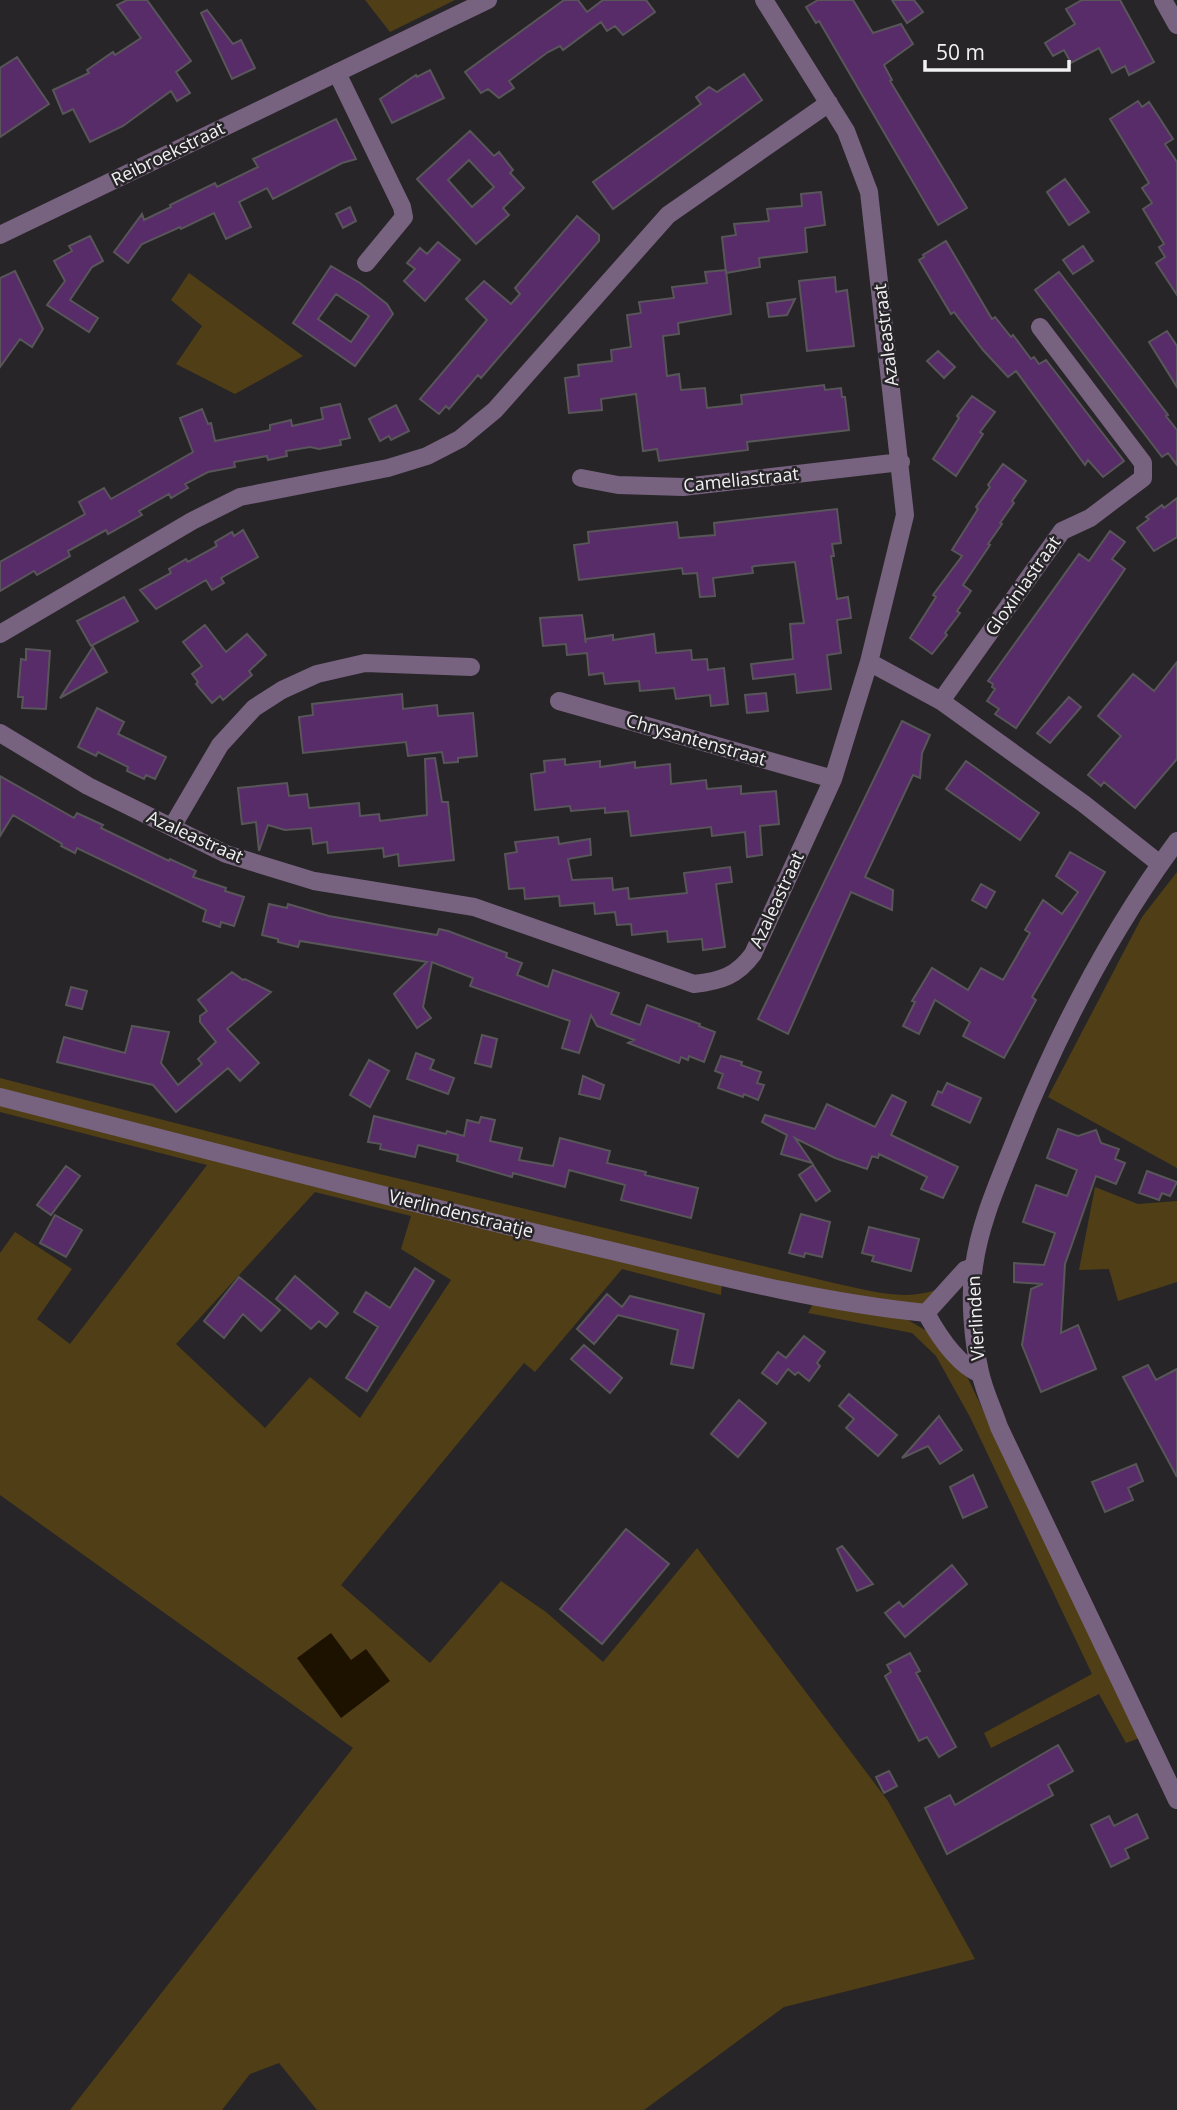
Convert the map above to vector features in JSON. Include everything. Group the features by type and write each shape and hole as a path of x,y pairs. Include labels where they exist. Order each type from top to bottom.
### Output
{"street":[{"name":"Reibroekstraat","path":"0,235 488,0"},
{"name":"Azaleastraat","path":"0,733 88,786 226,854 314,881 474,907 694,984 713,982 730,976 743,967 753,954 833,779 869,662 905,515 869,192 846,131 764,0"},
{"path":"1163,0 1177,25"},
{"path":"337,73 402,207 404,217 366,263"},
{"path":"0,634 192,521 240,497 388,468 427,456 460,439 495,410 668,215 829,103"},
{"name":"Gloxiniastraat","path":"941,701 1062,531 1090,518 1143,478 1143,463 1040,327"},
{"name":"Cameliastraat","path":"581,478 618,485 683,487 901,462"},
{"path":"869,662 941,701 1084,804 1160,864"},
{"path":"172,827 220,745 254,708 282,690 317,674 365,663 471,667"},
{"name":"Chrysantenstraat","path":"559,701 833,779"},
{"name":"Vierlinden","path":"1177,841 1084,985 1051,1053 987,1209 973,1267 973,1321 980,1374 999,1427 1177,1800"},
{"name":"Vierlindenstraatje","path":"0,1097 468,1216 720,1276 868,1307 926,1313"},
{"path":"973,1267 965,1270 926,1313 936,1332 971,1370 980,1374"}],"shaded area":[{"path":"365,0 455,0 390,32"},
{"path":"189,273 303,356 235,394 176,364 202,326 171,300"},
{"path":"1177,872 1177,1168 1048,1097 1142,917"},
{"path":"0,1078 292,1153 838,1284 899,1295 936,1290 931,1299 922,1305 887,1304 723,1271 721,1295 622,1269 535,1372 524,1363 341,1585 430,1663 501,1581 546,1612 603,1662 697,1548 888,1801 975,1959 784,2007 644,2110 317,2110 279,2063 250,2074 222,2110 70,2110 353,1748 0,1495 0,1253 15,1232 72,1269 37,1319 70,1344 207,1165 0,1112","holes":["315,1192 411,1216 401,1249 451,1280 360,1418 310,1377 265,1428 176,1344"]},
{"path":"1095,1187 1138,1204 1177,1201 1177,1282 1118,1301 1109,1269 1079,1270"},
{"path":"814,1302 903,1317 935,1336 962,1366 1140,1738 1126,1743 1099,1694 991,1748 984,1733 1092,1674 970,1417 936,1356 912,1333 808,1313"},
{"path":"331,1633 351,1660 366,1649 390,1681 341,1718 297,1658"}],"building":[{"path":"127,0 147,0 191,61 176,72 190,93 177,101 171,91 123,126 90,142 73,109 63,114 53,90 89,73 87,70 113,52 115,55 141,38 117,5"},
{"path":"564,0 578,0 587,12 603,0 646,0 655,12 623,35 615,26 607,31 601,22 563,50 560,46 548,52 509,81 514,88 499,98 488,89 481,93 465,72"},
{"path":"818,0 853,0 873,33 901,24 913,44 884,65 892,80 890,81 967,208 938,225 819,21 816,23 806,7"},
{"path":"892,0 914,0 923,12 907,23"},
{"path":"1082,0 1120,0 1154,62 1129,75 1125,66 1112,73 1099,48 1071,63 1064,50 1053,56 1045,43 1075,24 1066,9"},
{"path":"207,10 233,44 241,40 255,68 232,79 201,13"},
{"path":"17,57 49,104 0,137 0,68"},
{"path":"430,70 444,98 392,123 380,99 416,75 417,77"},
{"path":"744,74 762,100 613,209 593,182 701,104 696,97 709,87 717,92"},
{"path":"1138,101 1142,107 1149,102 1173,139 1165,144 1177,162 1177,295 1156,263 1165,257 1159,247 1164,244 1143,209 1152,203 1142,188 1149,183 1110,119"},
{"path":"336,119 356,159 342,163 273,199 267,188 239,202 251,227 226,239 214,213 142,244 128,263 114,252 142,214 144,220 215,183 217,187 258,167 253,159"},
{"path":"470,131 494,156 499,152 513,170 510,173 524,188 503,208 509,215 476,244 417,179","holes":["469,160 494,187 472,207 448,180"]},
{"path":"1065,179 1089,212 1069,225 1047,192"},
{"path":"821,192 825,225 805,228 807,252 759,258 760,267 726,273 722,237 736,235 734,224 769,221 767,209 802,206 801,194"},
{"path":"350,207 356,221 343,228 336,214"},
{"path":"577,216 599,235 599,241 481,378 478,375 449,409 446,406 439,414 420,399 487,320 466,299 484,281 511,304 520,294 515,288"},
{"path":"90,236 103,261 92,267 70,300 98,318 89,332 47,305 65,281 54,261 72,251 69,246"},
{"path":"946,241 992,319 995,317 1011,337 1013,335 1031,359 1034,357 1039,364 1046,360 1124,461 1103,477 1088,460 1085,465 1016,371 1008,377 954,312 951,314 919,260"},
{"path":"438,242 460,260 425,301 404,281 415,269 407,263 420,248 427,254"},
{"path":"1083,246 1093,261 1073,274 1063,260"},
{"path":"331,266 360,283 387,304 393,314 355,366 293,323","holes":["336,294 369,316 351,342 318,319"]},
{"path":"726,270 731,314 678,323 679,334 663,336 667,376 679,374 681,390 705,388 707,408 742,404 741,395 824,385 825,390 841,388 842,397 845,397 849,430 747,442 748,450 659,461 657,449 643,451 636,394 601,399 602,410 569,413 565,378 579,376 578,365 612,361 611,350 631,347 627,315 641,313 639,302 674,298 672,287 707,283 705,272"},
{"path":"15,271 43,329 32,347 20,339 0,367 0,278"},
{"path":"1059,272 1168,415 1166,416 1177,430 1177,465 1168,453 1162,457 1035,290"},
{"path":"835,277 836,292 847,290 854,346 807,351 799,281"},
{"path":"795,299 787,315 769,317 767,303"},
{"path":"1167,331 1177,346 1177,387 1149,342"},
{"path":"938,351 955,367 944,378 927,361"},
{"path":"972,396 995,412 980,432 983,434 956,476 933,459 959,418 957,416"},
{"path":"340,404 350,438 340,440 341,445 286,451 287,456 268,460 267,456 234,462 235,467 208,472 185,484 188,488 171,498 169,494 139,511 142,515 108,534 106,530 68,551 70,556 37,575 34,571 0,591 0,562 85,514 79,502 104,488 111,499 193,452 180,418 202,409 208,424 211,423 215,441 270,430 270,425 291,420 292,426 323,419 321,408"},
{"path":"396,405 409,431 391,440 389,436 380,441 369,419"},
{"path":"1003,464 1026,481 1012,501 1014,503 988,544 990,545 963,585 971,591 957,611 960,613 945,633 947,635 932,654 910,638 936,597 933,595 962,556 952,550 978,509 976,507 990,487 988,485"},
{"path":"1177,498 1177,537 1154,551 1137,528 1162,505 1164,508"},
{"path":"837,509 841,543 832,544 834,556 831,556 837,599 848,597 851,618 837,620 841,653 827,655 831,689 797,693 795,674 753,679 751,664 793,659 790,624 804,623 795,562 755,566 752,567 753,573 713,578 715,596 700,597 697,573 683,574 682,568 579,580 574,545 589,543 588,532 677,522 679,538 715,535 714,523"},
{"path":"243,530 258,557 221,578 224,583 212,590 206,580 156,609 140,590 171,573 169,569 186,559 188,562 217,546 215,542 232,532 234,536"},
{"path":"1110,531 1125,542 1112,559 1125,569 1016,728 995,714 999,709 987,701 995,689 988,681 1079,554 1089,561"},
{"path":"124,597 138,621 91,646 77,621"},
{"path":"582,615 585,639 613,635 613,640 654,634 656,653 691,650 692,660 707,659 708,670 724,668 728,704 711,706 710,695 676,699 674,688 640,691 639,681 605,684 603,673 589,675 587,653 567,655 566,644 543,646 540,618"},
{"path":"205,625 226,652 247,634 266,655 249,671 252,675 223,700 220,696 212,703 196,684 198,682 192,674 202,666 183,642"},
{"path":"93,647 107,672 60,698"},
{"path":"26,649 50,651 46,709 22,708 23,697 18,697 21,659 26,660"},
{"path":"1177,662 1177,759 1135,808 1104,782 1101,786 1088,775 1121,736 1098,716 1133,674 1154,691"},
{"path":"766,693 768,711 747,713 745,695"},
{"path":"402,694 403,709 437,705 438,716 473,713 477,756 444,763 442,752 408,756 406,742 303,753 299,717 313,715 312,704"},
{"path":"1069,697 1081,707 1050,743 1037,733"},
{"path":"97,708 124,722 118,734 166,757 155,779 146,775 144,779 127,771 128,767 98,752 96,756 78,747"},
{"path":"902,721 930,735 922,753 920,778 913,775 865,877 893,890 892,910 851,892 788,1034 758,1019"},
{"path":"435,758 442,802 448,802 454,860 399,866 398,854 384,857 383,848 328,853 327,842 313,844 311,828 285,830 268,825 259,851 256,822 242,824 238,788 287,783 289,796 307,794 309,808 359,803 360,816 379,814 380,821 427,815 425,759"},
{"path":"565,759 565,765 600,761 600,767 635,762 635,768 670,764 671,784 706,780 707,789 741,786 741,794 776,791 779,824 760,826 762,855 747,857 745,832 712,836 711,827 631,836 628,811 605,813 605,808 571,811 570,806 535,810 531,774 545,772 544,761"},
{"path":"966,761 1039,813 1020,840 946,789"},
{"path":"0,776 74,818 77,813 103,825 101,828 196,871 193,877 244,897 234,926 221,922 220,927 203,921 206,910 77,848 75,853 13,815 0,836"},
{"path":"558,837 559,844 590,839 591,855 568,859 572,880 612,878 613,890 628,888 629,899 687,893 684,873 730,867 732,882 716,884 725,947 703,950 702,939 668,942 667,931 632,935 631,924 617,925 615,912 595,914 594,903 560,906 559,896 525,899 524,888 509,889 505,854 517,852 515,842"},
{"path":"1070,852 1105,872 1032,997 1036,1000 1004,1058 963,1036 970,1022 935,1000 919,1034 903,1026 915,1002 912,1001 932,968 968,990 981,968 1003,980 1030,933 1025,930 1043,900 1062,914 1078,892 1056,876"},
{"path":"981,884 995,892 986,908 972,900"},
{"path":"269,904 287,908 288,904 329,916 437,935 439,929 448,931 507,953 506,957 522,963 517,975 548,987 553,970 619,993 611,1014 640,1025 647,1005 715,1032 704,1062 689,1056 688,1060 681,1057 679,1063 628,1043 634,1040 597,1026 591,1015 579,1053 562,1048 570,1021 470,986 473,978 432,962 423,1007 431,1018 417,1028 394,994 427,962 300,941 298,947 278,942 278,939 262,935"},
{"path":"232,972 271,992 227,1029 259,1063 240,1081 228,1068 176,1112 153,1085 57,1062 64,1037 125,1053 132,1026 169,1032 161,1063 178,1085 202,1064 198,1059 216,1042 200,1022 200,1016 207,1011 198,1000"},
{"path":"71,987 87,991 82,1009 66,1005"},
{"path":"482,1035 497,1039 491,1067 475,1063"},
{"path":"416,1053 434,1060 430,1069 454,1078 448,1094 407,1079"},
{"path":"721,1056 742,1062 741,1065 761,1072 757,1083 764,1085 758,1100 718,1088 723,1074 715,1071"},
{"path":"369,1060 389,1071 370,1107 350,1095"},
{"path":"583,1076 604,1085 600,1099 579,1094"},
{"path":"947,1083 981,1098 970,1123 932,1105 938,1091 942,1093"},
{"path":"892,1095 906,1102 891,1135 958,1167 943,1198 921,1189 927,1177 879,1154 878,1158 872,1156 867,1169 835,1158 795,1138 812,1163 781,1154 787,1135 762,1122 765,1115 815,1129 827,1104 875,1127"},
{"path":"374,1116 464,1136 467,1120 479,1123 481,1117 495,1120 490,1141 522,1148 519,1160 553,1166 560,1138 610,1151 607,1163 698,1188 691,1218 621,1200 625,1185 569,1170 565,1187 513,1173 512,1177 457,1161 458,1155 418,1145 415,1157 380,1149 381,1144 368,1142"},
{"path":"1058,1129 1078,1136 1096,1130 1101,1143 1119,1149 1115,1159 1125,1163 1116,1184 1096,1176 1065,1264 1061,1333 1078,1325 1096,1369 1041,1392 1022,1345 1031,1289 1043,1284 1014,1282 1014,1263 1044,1265 1055,1233 1023,1222 1036,1185 1067,1196 1077,1170 1047,1158"},
{"path":"813,1165 830,1191 816,1201 799,1175"},
{"path":"66,1166 80,1176 51,1215 37,1205"},
{"path":"1147,1171 1177,1182 1170,1196 1162,1193 1159,1200 1139,1193"},
{"path":"801,1214 830,1222 822,1257 805,1253 804,1257 789,1253"},
{"path":"55,1215 82,1230 66,1257 40,1243"},
{"path":"869,1227 919,1239 911,1271 872,1261 874,1256 862,1253"},
{"path":"415,1268 434,1281 367,1391 346,1378 378,1327 354,1312 366,1292 390,1308"},
{"path":"295,1276 338,1313 326,1327 319,1321 311,1329 276,1299"},
{"path":"239,1277 280,1310 261,1331 243,1314 224,1338 204,1321"},
{"path":"607,1294 622,1307 630,1296 704,1314 693,1368 671,1364 678,1330 618,1315 594,1344 577,1329"},
{"path":"804,1336 825,1352 817,1363 820,1366 809,1381 798,1372 795,1375 788,1369 777,1384 762,1373 778,1352 786,1358"},
{"path":"584,1345 622,1378 610,1393 571,1359"},
{"path":"1148,1365 1156,1380 1177,1369 1177,1477 1123,1377"},
{"path":"849,1394 897,1435 878,1456 846,1428 854,1419 839,1406"},
{"path":"739,1400 766,1423 738,1457 711,1434"},
{"path":"939,1416 962,1450 940,1464 928,1446 902,1458"},
{"path":"1136,1464 1143,1481 1128,1488 1133,1500 1105,1512 1092,1482"},
{"path":"973,1475 987,1507 963,1518 950,1487"},
{"path":"626,1529 669,1564 602,1644 560,1609"},
{"path":"842,1546 873,1584 857,1591 837,1549"},
{"path":"952,1565 967,1584 905,1637 885,1613 899,1602 903,1607"},
{"path":"910,1653 920,1671 916,1673 956,1747 939,1757 927,1737 919,1741 885,1676 891,1672 887,1665"},
{"path":"1058,1745 1073,1771 1048,1785 1053,1795 947,1854 925,1808 950,1795 955,1805"},
{"path":"889,1771 897,1786 884,1793 876,1777"},
{"path":"1137,1814 1148,1838 1125,1849 1129,1858 1111,1867 1091,1825 1109,1816 1114,1826"}]}
